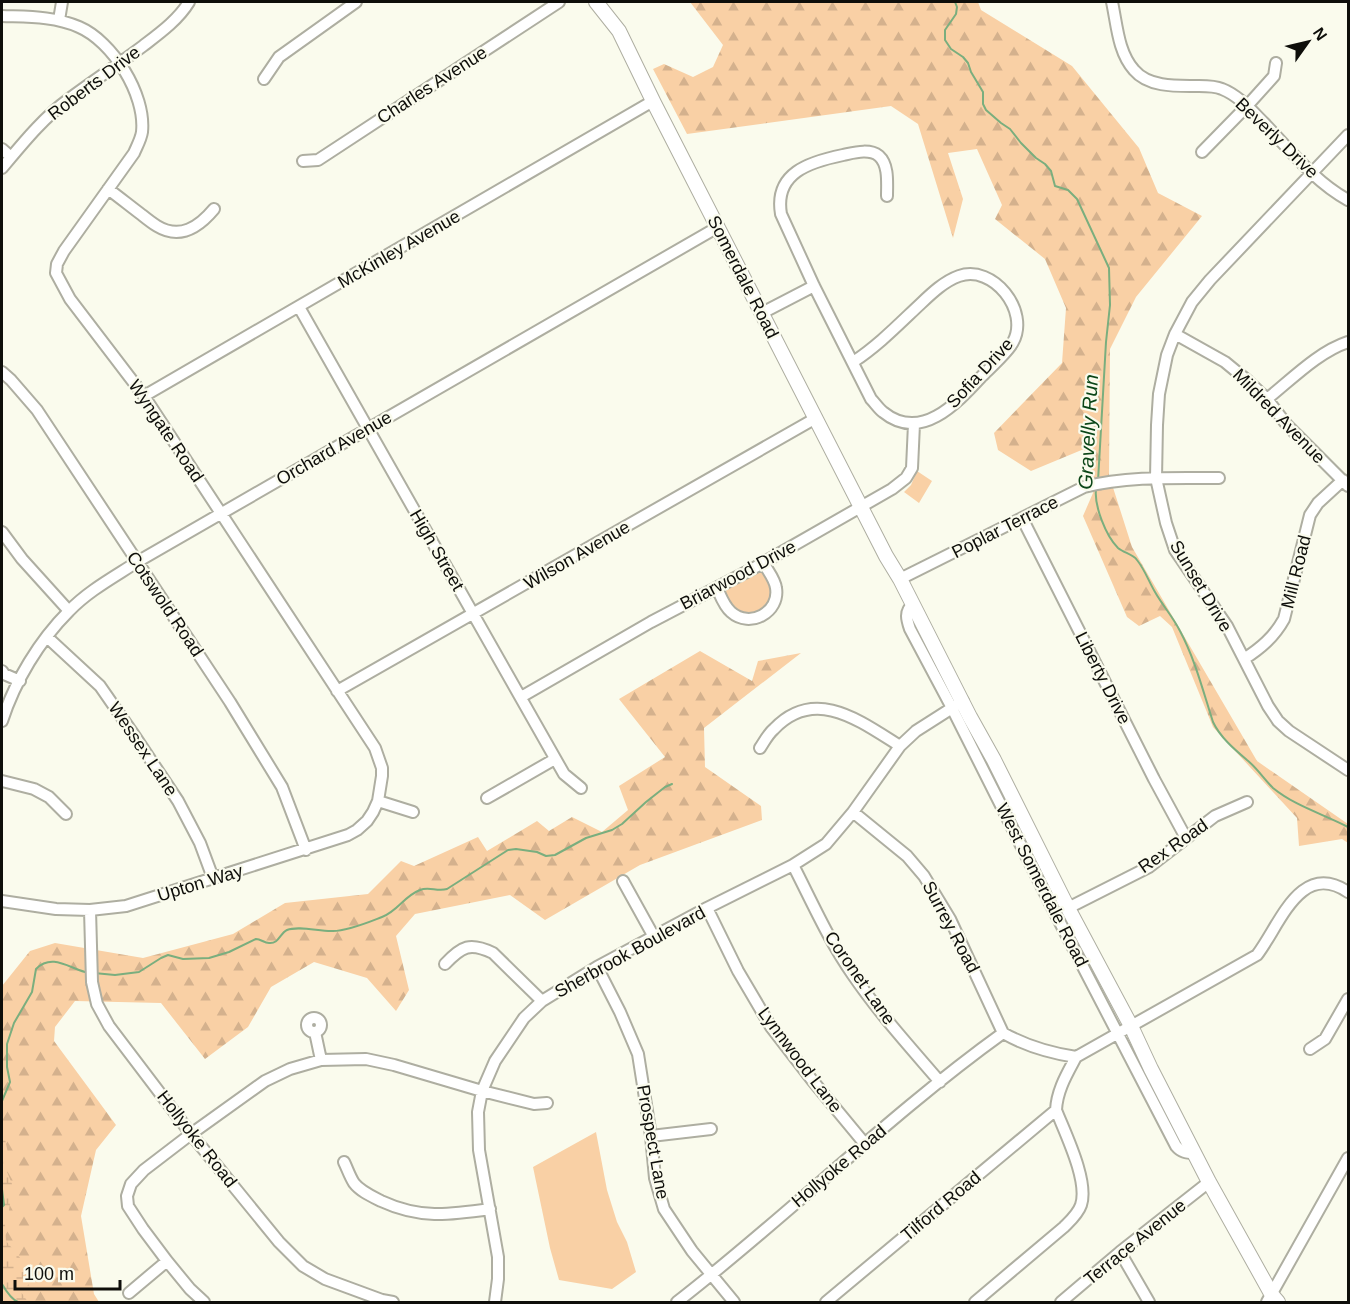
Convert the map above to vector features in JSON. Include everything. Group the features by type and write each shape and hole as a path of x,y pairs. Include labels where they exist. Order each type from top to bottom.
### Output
{"main road":[{"name":"Somerdale Road","path":"596,2 619,31 885,556"},
{"name":"West Somerdale Road","path":"885,556 913,605 957,705 1012,794 1068,908 1272,1300"}],"street":[{"path":"59,20 62,2"},
{"name":"Roberts Drive","path":"2,168 43,121 160,33 175,20 189,2"},
{"path":"264,79 279,57 356,2"},
{"name":"Charles Avenue","path":"303,161 318,160 559,2"},
{"name":"Beverly Drive","path":"1113,2 1124,54 1134,70 1142,77 1156,83 1214,87 1236,97 1312,173 1348,200"},
{"name":"Wyngate Road","path":"2,16 59,20 92,33 120,63 131,83 141,109 140,139 134,153 64,251 57,264 56,273 70,299 144,396 375,748 380,758 382,776 378,801"},
{"path":"1202,152 1274,76 1276,63"},
{"name":"McKinley Avenue","path":"144,396 653,101"},
{"name":"Sunset Drive","path":"1348,135 1210,280 1192,302 1167,355 1159,394 1156,478 1166,523 1175,550 1227,626 1268,706 1278,721 1289,731 1348,770"},
{"path":"2,149 11,157"},
{"path":"887,196 887,175 879,156 871,152 858,152 812,162 799,170 789,178 779,202 781,214 814,286 871,399 893,419 914,424"},
{"path":"108,189 157,226 169,231 180,233 190,230 207,218 214,209"},
{"name":"Orchard Avenue","path":"2,721 28,664 47,637 69,611 103,584 221,513 718,227"},
{"name":"Sofia Drive","path":"853,362 889,334 934,291 951,280 961,275 972,274 988,278 1000,287 1015,310 1017,327 1013,343 964,396 943,413 928,421 914,424"},
{"path":"762,313 814,286"},
{"name":"High Street","path":"299,307 555,759 564,774 581,788"},
{"name":"Mildred Avenue","path":"1175,334 1225,362 1268,399 1287,425 1346,483"},
{"path":"1268,399 1329,350 1348,342"},
{"name":"Cotswold Road","path":"2,372 36,410 230,702 282,787 306,849"},
{"name":"Wilson Avenue","path":"338,691 816,418"},
{"name":"Briarwood Drive","path":"521,698 651,622 717,588 892,489 906,478 912,468 914,424"},
{"name":"Poplar Terrace","path":"900,579 1084,487 1102,482 1156,478 1220,478"},
{"name":"Mill Road","path":"1244,659 1264,645 1278,631 1284,619 1310,515 1318,503 1346,483"},
{"name":"Liberty Drive","path":"1022,518 1186,838"},
{"path":"2,532 69,611"},
{"path":"717,588 732,613 748,620 762,616 769,612 776,599 776,587 763,562"},
{"name":"Wessex Lane","path":"47,637 100,686 134,735 178,801 200,843 213,878"},
{"path":"2,671 20,681"},
{"name":"Sherbrook Boulevard","path":"495,1302 498,1257 479,1150 478,1112 482,1091 495,1061 524,1018 542,1001 597,968 707,908 793,865 826,844 853,812 900,746 916,731 957,705"},
{"name":"West Somerdale Road","path":"957,705 1052,907 1176,1146 1185,1153 1194,1153"},
{"path":"760,748 774,729 790,716 807,708 824,708 840,713 870,727 900,746"},
{"path":"487,798 555,759"},
{"path":"2,780 34,789 49,797 66,814"},
{"path":"378,801 413,812"},
{"name":"Upton Way","path":"2,901 56,909 90,910 126,906 348,835 367,821 378,801"},
{"name":"Rex Road","path":"1068,908 1149,867 1215,816 1248,802"},
{"name":"Surrey Road","path":"853,812 907,856 924,876 950,919 1003,1033"},
{"name":"Coronet Lane","path":"793,865 822,923 852,974 886,1020 940,1082"},
{"path":"623,881 654,937"},
{"path":"975,1302 1064,1227 1076,1215 1081,1204 1083,1191 1081,1175 1056,1110 1056,1099 1076,1057 1257,955 1288,905 1310,886 1338,885 1348,892"},
{"name":"Lynnwood Lane","path":"707,908 738,970 771,1027 865,1144"},
{"name":"Hollyoke Road","path":"90,910 92,982 97,1004 109,1026 191,1134 279,1242 303,1266 326,1279 393,1302"},
{"path":"445,964 454,954 471,946 484,948 493,952 542,1001"},
{"name":"Prospect Lane","path":"597,968 620,1012 638,1054 655,1178 664,1209 692,1251 734,1302"},
{"path":"1310,1049 1325,1039 1348,999"},
{"path":"315,1032 321,1060"},
{"path":"1003,1033 1018,1041 1055,1054 1076,1057"},
{"name":"Hollyoke Road","path":"677,1302 711,1276 971,1056 1003,1033"},
{"path":"204,1302 167,1261 128,1206 127,1196 131,1184 144,1170 265,1082 290,1069 321,1060 366,1059 534,1104 547,1103"},
{"name":"Tilford Road","path":"826,1302 1056,1110"},
{"path":"651,1136 711,1129"},
{"path":"1272,1300 1348,1158"},
{"path":"344,1162 354,1183 368,1195 394,1207 418,1214 446,1215 490,1209"},
{"name":"Terrace Avenue","path":"1061,1302 1209,1182"},
{"path":"1120,1252 1149,1302"},
{"path":"129,1293 167,1261"}],"green space":[{"path":"690,2 978,2 981,10 1072,66 1139,148 1158,193 1202,216 1136,297 1110,349 1109,475 1132,547 1257,761 1348,824 1348,843 1342,839 1299,846 1297,818 1213,727 1172,627 1160,616 1139,626 1127,617 1083,516 1093,493 1084,449 1031,471 998,450 994,433 1062,363 1066,308 1045,259 995,219 1002,205 977,149 948,153 963,199 953,238 918,124 891,106 687,134 653,69 664,64 693,77 713,67 723,45"},
{"path":"917,471 932,481 919,503 904,492 911,485"},
{"path":"763,562 773,581 773,606 742,618 717,588"},
{"path":"700,651 752,681 758,661 801,653 704,728 705,767 761,806 762,820 640,865 545,920 510,895 415,914 396,936 409,990 396,1011 367,978 314,962 271,987 248,1027 205,1059 161,1003 75,1001 55,1027 54,1041 116,1125 96,1150 81,1216 94,1294 99,1302 2,1302 2,986 30,951 55,943 143,958 233,934 285,903 368,894 401,861 414,866 478,837 487,851 537,821 549,831 572,817 602,832 628,810 619,786 665,757 619,699"},
{"path":"2,1125 8,1153 3,1162 12,1184 5,1224 6,1241 31,1271 29,1284 21,1292 28,1302 2,1302"},
{"path":"596,1132 607,1190 636,1272 612,1289 559,1280 533,1167"}],"waterway":[{"name":"Gravelly Run","path":"955,2 956,14 945,30 945,40 951,49 968,63 983,92 983,104 986,110 1010,129 1021,143 1045,164 1051,171 1055,186 1068,190 1077,199 1109,268 1110,305 1098,481"},
{"name":"Gravelly Run","path":"1096,489 1099,512 1109,536 1118,548 1137,560 1180,631 1219,733 1254,766 1273,788 1300,805 1348,827"},
{"path":"94,973 115,975 139,972 168,955 183,959 209,958 229,952 256,939 272,943 285,931 292,929 333,931 358,926 388,914 420,890 447,889 508,850 537,852 546,856 555,855 586,838 612,830 665,787 672,784"},
{"path":"2,1101 10,1082 7,1067 7,1044 14,1023 32,992 36,969 42,964 55,962 89,973"},
{"path":"2,1189 4,1205 2,1207"},
{"path":"2,1284 11,1297 18,1302"}]}
